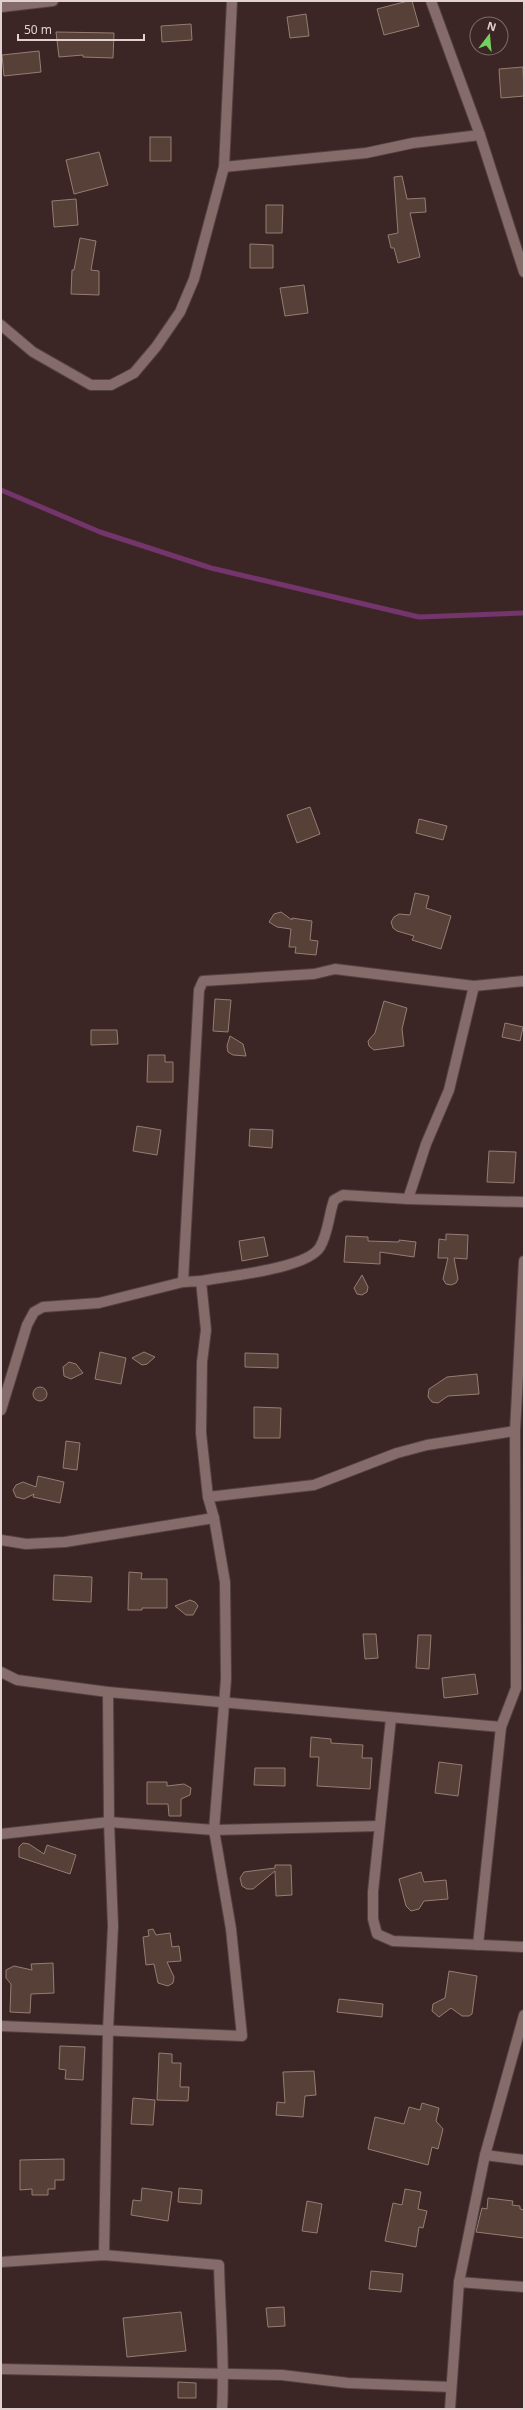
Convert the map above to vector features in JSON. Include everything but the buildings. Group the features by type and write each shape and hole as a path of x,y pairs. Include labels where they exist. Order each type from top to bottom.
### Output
{"street":[{"path":"1,7 53,1"},
{"path":"1,325 33,352 91,385 111,385 134,373 156,347 180,312 194,279 224,167 232,1"},
{"path":"432,1 480,135 524,272"},
{"path":"224,167 366,153 413,143 480,135"},
{"path":"183,1282 189,1138 201,983 208,980 314,974 335,969 474,986 524,981"},
{"path":"408,1199 426,1144 449,1090 474,986"},
{"path":"1,1410 27,1325 34,1312 43,1307 108,1301 183,1282 201,1281 283,1266 309,1258 321,1246 332,1205 338,1196 348,1195 408,1199 524,1202"},
{"path":"478,1945 501,1727 520,1685 520,1452 515,1431 524,1260"},
{"path":"1,2026 242,2036 231,1929 214,1830 226,1679 225,1582 214,1518 208,1497 201,1433 202,1362 206,1330 201,1281"},
{"path":"208,1497 314,1485 397,1453 420,1447 515,1431"},
{"path":"1,1540 26,1544 65,1542 214,1518"},
{"path":"1,1672 17,1680 108,1692 501,1727"},
{"path":"104,2255 108,2030 113,1926 109,1822 108,1692"},
{"path":"391,1718 372,1892 372,1919 377,1934 393,1941 524,1947"},
{"path":"1,1834 109,1822 214,1830 380,1826"},
{"path":"450,2409 459,2282 484,2155 524,2015"},
{"path":"484,2155 524,2160"},
{"path":"1,2262 104,2255 219,2265 220,2330 224,2373 222,2409"},
{"path":"459,2282 524,2287"},
{"path":"1,2369 282,2375 348,2383 451,2387"}],"waterway":[{"path":"1,490 100,532 211,568 419,617 524,613"}]}
